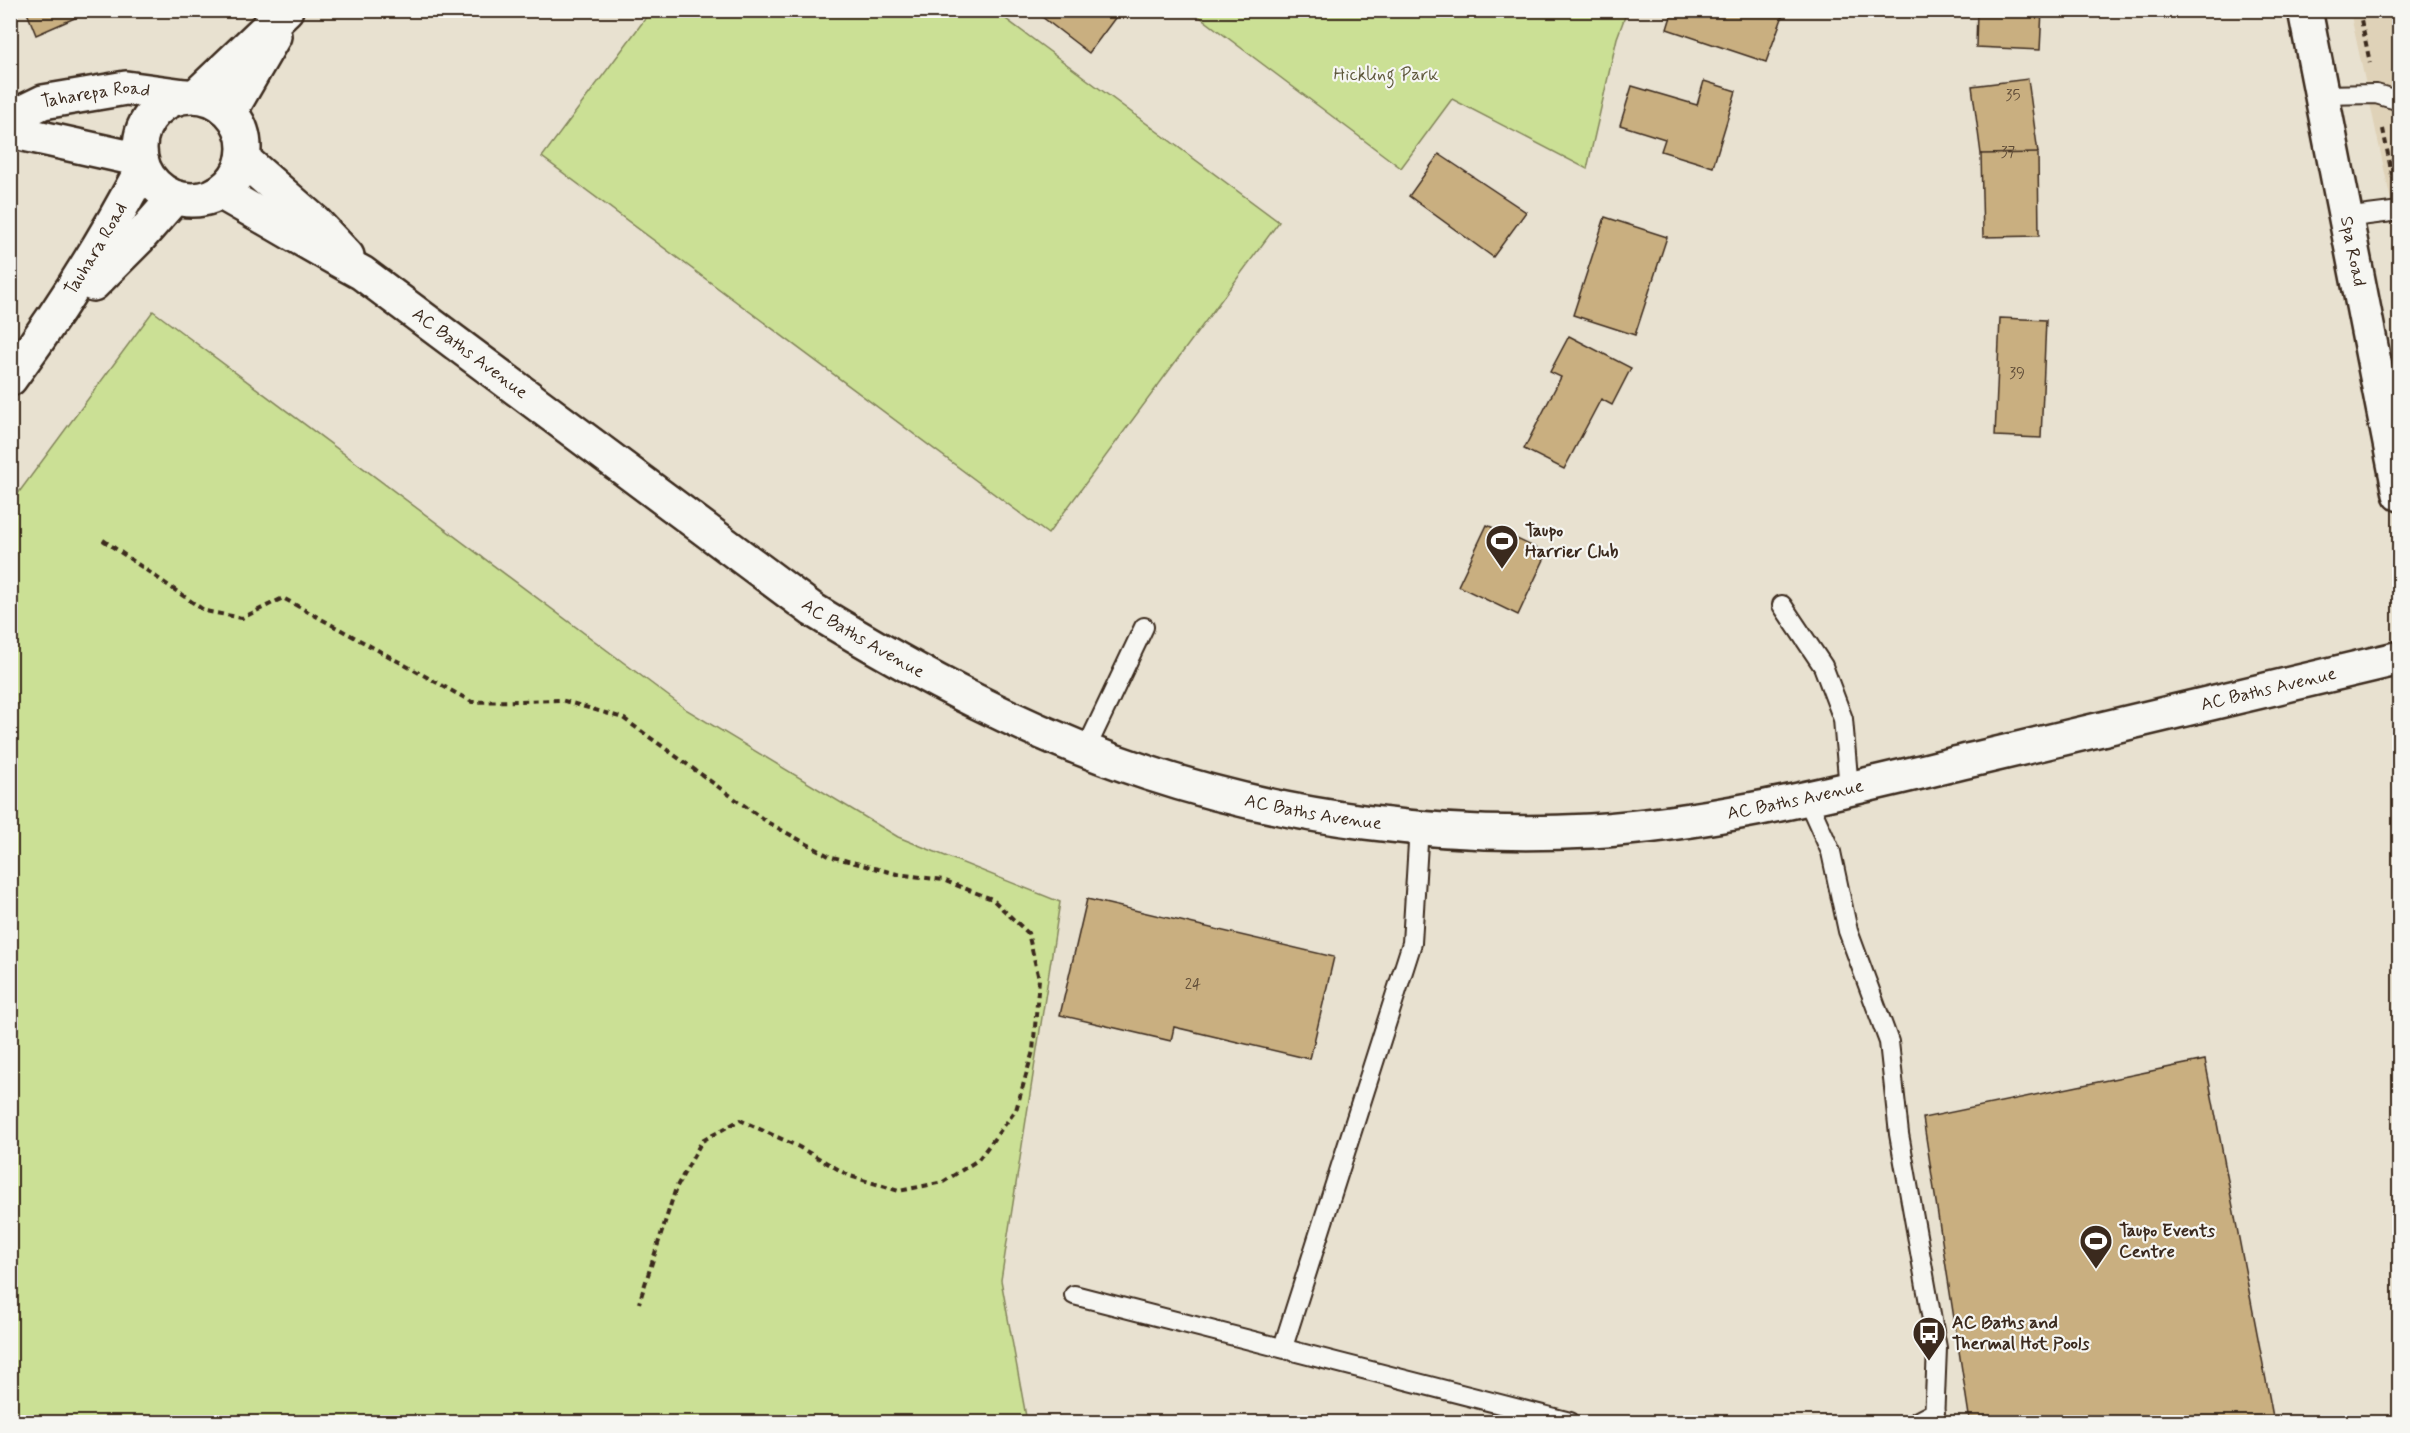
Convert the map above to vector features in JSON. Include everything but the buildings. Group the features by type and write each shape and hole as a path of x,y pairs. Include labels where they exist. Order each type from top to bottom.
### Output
{"street":[{"path":"190,96 287,10"},
{"path":"230,112 287,10"},
{"name":"Spa Road","path":"2305,10 2400,494"},
{"name":"Taharepa Road","path":"10,118 43,102 126,88 190,96"},
{"path":"190,96 214,100 230,112 243,134 243,159 235,178 220,192 203,200 174,198 150,180 142,164 140,137 152,112 161,104 190,96"},
{"name":"Taharepa Road","path":"10,131 142,164"},
{"name":"AC Baths Avenue","path":"243,159 315,222 362,273"},
{"name":"Tauhara Road","path":"10,379 48,329 108,236 142,164"},
{"name":"AC Baths Avenue","path":"220,192 298,239 362,273 813,610 881,652 1003,714 1086,749 1149,773 1226,794 1355,820 1502,832 1587,831 1669,824 1808,800 2400,658"},
{"name":"Tauhara Road","path":"48,329 139,238 174,198"}],"lane":[{"path":"2322,94 2376,94 2400,101"},
{"path":"2344,218 2400,211"},
{"path":"1782,605 1823,666 1843,719 1849,789"},
{"path":"1086,749 1144,627"},
{"path":"1808,800 1831,852 1848,931 1889,1042 1899,1134 1937,1348 1934,1417 1916,1422"},
{"path":"1283,1347 1412,943 1419,826"},
{"path":"1074,1295 1570,1422"}],"path":[{"path":"103,540 205,611 242,618 283,598 472,702 561,700 623,718 767,822 829,856 897,874 943,880 992,899 1028,933 1039,979 1033,1051 1016,1110 978,1160 943,1182 899,1191 850,1176 799,1148 740,1120 702,1141 696,1150 676,1188 639,1302"}],"shaded area":[{"path":"2350,11 2399,11 2399,238"}],"green space":[{"path":"651,11 995,11 1279,222 1048,534 542,157"},
{"name":"Hickling Park","path":"1192,11 1627,11 1617,38 1587,169 1452,99 1401,168"},
{"path":"153,311 687,710 898,837 1060,902 1001,1280 1027,1422 11,1422 11,503"}],"place":[{"name":"Taupo Harrier Club","path":"1502,570"},
{"name":"Taupo Events Centre","path":"2096,1270"},
{"name":"AC Baths and Thermal Hot Pools","path":"1929,1362"}]}
